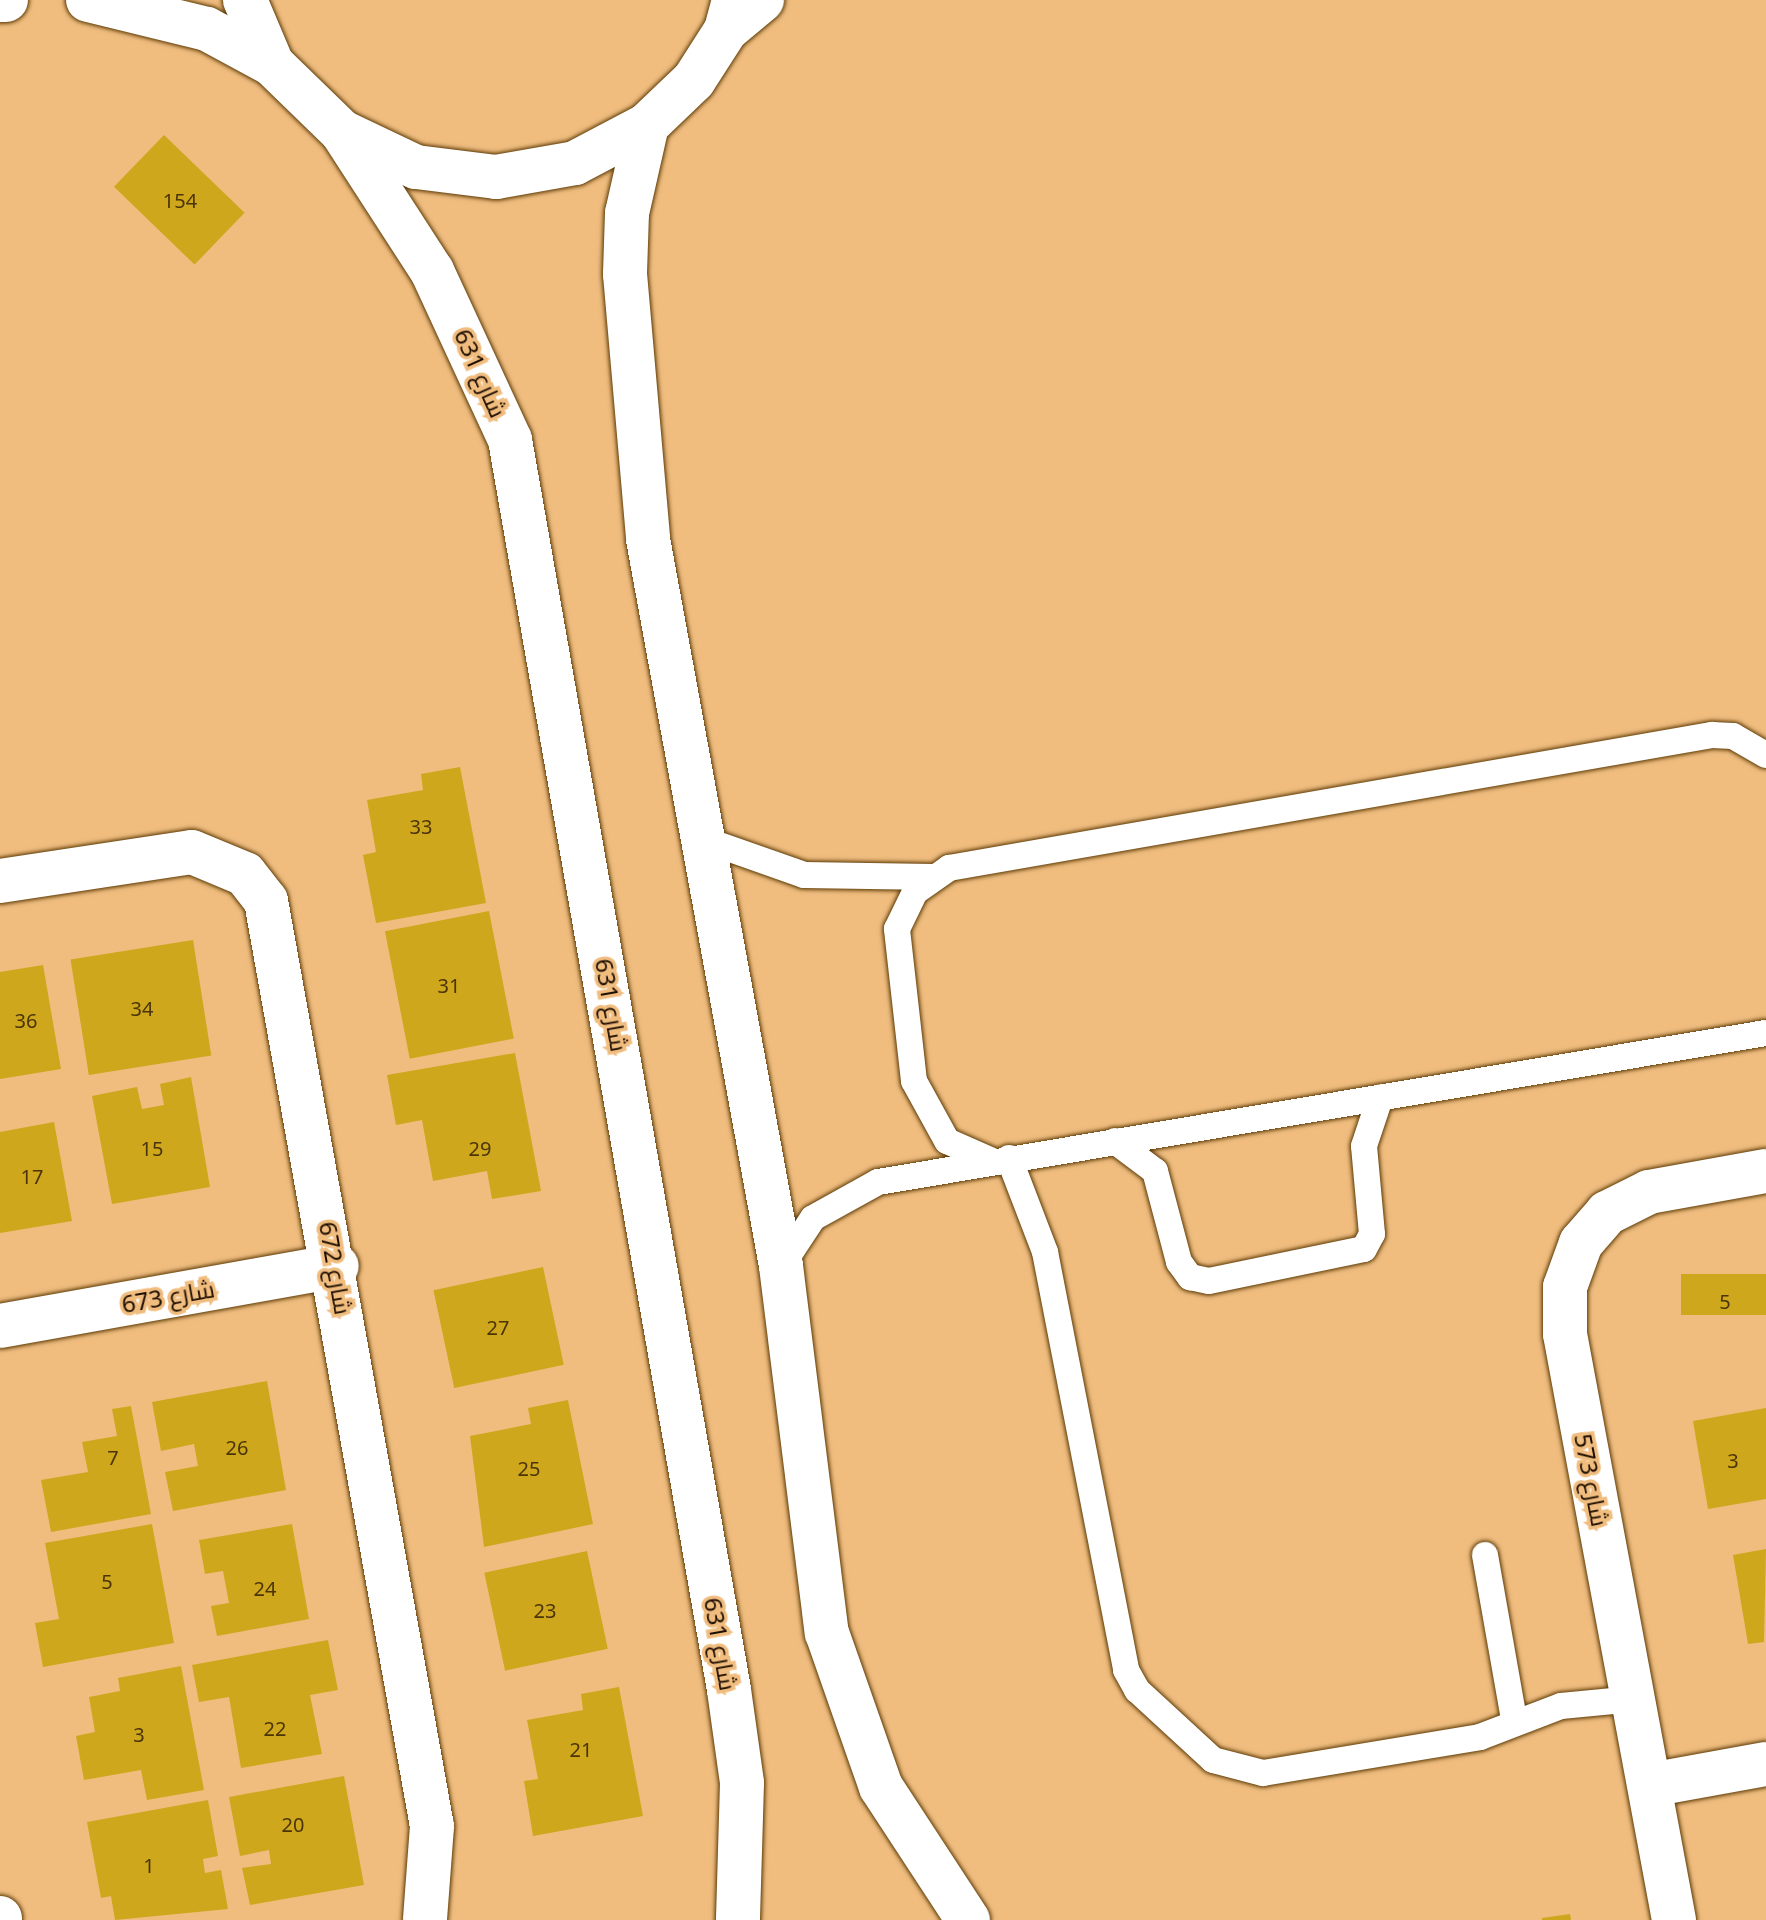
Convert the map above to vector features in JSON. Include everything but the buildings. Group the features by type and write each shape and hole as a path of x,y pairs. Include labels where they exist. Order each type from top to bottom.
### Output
{"main road":[{"path":"0,0 6,0"},
{"path":"88,0 207,29 272,64 342,132 416,167 496,177 575,163 647,125 694,80 730,15 762,0"},
{"path":"245,0 272,64"},
{"path":"647,125 627,213 629,357 648,539 781,1266 827,1633 881,1787 968,1920"},
{"name":"شارع 631","path":"342,132 432,271 510,440 731,1705 742,1783 738,1920"},
{"name":"شارع 672","path":"0,881 192,852 245,874 266,901 337,1266 432,1826 425,1920"},
{"name":"شارع 573","path":"1674,1920 1565,1334 1565,1287 1581,1243 1607,1213 1649,1192 1766,1171"},
{"name":"شارع 673","path":"0,1326 337,1266"},
{"path":"1650,1785 1766,1764"}],"lane":[{"path":"1634,1699 1514,1719 1480,1737 1239,1772 1213,1760 1137,1690 1118,1645 1045,1252 1000,1160 947,1141 931,1124 914,1081 897,929 904,909 934,877 949,868 1712,735 1733,736 1766,755"},
{"path":"702,839 804,875 934,877"},
{"path":"781,1266 795,1240 836,1199 878,1182 1766,1033"},
{"path":"1115,1141 1155,1171 1179,1262 1190,1277 1209,1281 1364,1249 1372,1234 1364,1146 1380,1098"},
{"path":"1485,1555 1514,1719"}]}
